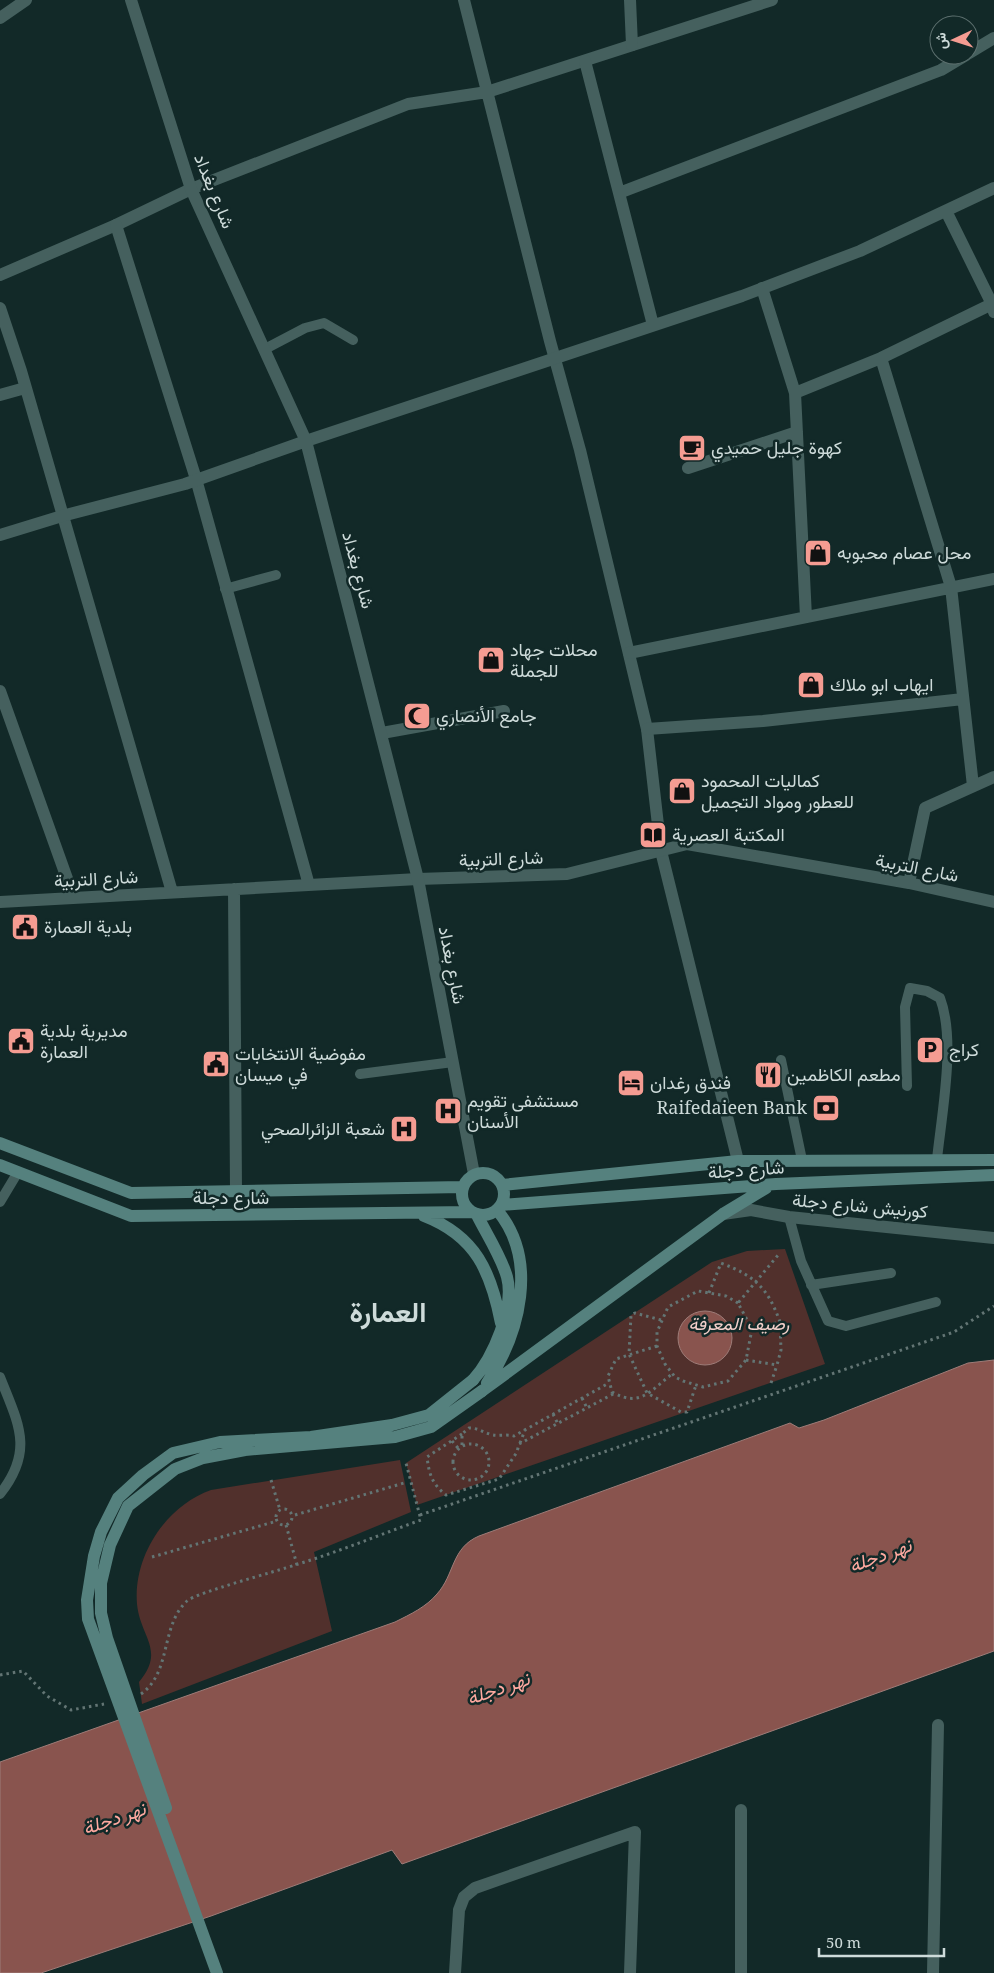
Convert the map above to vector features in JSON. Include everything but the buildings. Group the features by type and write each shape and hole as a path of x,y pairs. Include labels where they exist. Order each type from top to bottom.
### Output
{"main road":[{"name":"شارع دجلة","path":"0,1143 132,1193 462,1187"},
{"name":"شارع دجلة","path":"502,1185 738,1161 994,1160"},
{"name":"شارع دجلة","path":"0,1165 131,1216 474,1213"},
{"path":"217,1973 88,1619 89,1581 101,1532 118,1498 143,1475 174,1453 220,1442 311,1437 392,1425 429,1415 473,1380 487,1362 501,1326 509,1294 508,1278 474,1213 462,1201 462,1187 469,1177 474,1174 480,1172 494,1175 502,1185 504,1192 499,1207 491,1214 474,1213"},
{"name":"شارع دجلة","path":"499,1207 776,1184 994,1175"},
{"path":"224,1973 107,1638 101,1613 102,1583 110,1545 128,1506 175,1469 204,1458 245,1450 395,1437 430,1427 723,1214 757,1192 776,1184"},
{"path":"482,1391 502,1362 517,1316 521,1294 517,1244 499,1207"},
{"path":"420,1214 452,1230 475,1254 494,1290 501,1326"}],"street":[{"path":"0,18 26,0"},
{"name":"شارع بغداد","path":"131,0 191,189 306,441 418,879 474,1174"},
{"path":"464,0 554,357 580,450 648,729 661,851 738,1161"},
{"path":"630,0 632,46"},
{"path":"0,275 116,225 191,189 408,104 487,92 772,0"},
{"path":"979,47 994,38"},
{"path":"585,60 653,325"},
{"path":"619,193 940,70 949,65"},
{"path":"0,535 196,479 762,288 860,251 994,188"},
{"path":"795,393 882,358 993,306 946,211"},
{"path":"116,225 196,479 225,589 309,885"},
{"path":"762,288 795,393 806,617"},
{"path":"0,308 172,892"},
{"path":"882,358 951,588 973,786"},
{"path":"0,394 25,388"},
{"path":"688,468 797,432"},
{"path":"629,652 994,579"},
{"path":"0,690 74,898"},
{"path":"648,729 764,721 964,699"},
{"path":"382,733 504,711"},
{"path":"909,883 925,808 994,776"},
{"name":"شارع التربية","path":"0,902 418,879 567,874 686,844 909,883 994,902"},
{"path":"234,889 236,1191"},
{"name":"كورنيش شارع دجلة","path":"723,1214 751,1210 789,1218 994,1238"},
{"path":"933,1973 938,1725"},
{"path":"741,1810 741,1973"},
{"path":"455,1973 459,1910 464,1897 475,1888 635,1832 630,1973"}],"lane":[{"path":"265,349 306,328 324,323 353,340"},
{"path":"225,589 276,575"},
{"path":"907,1086 905,1008 910,988 927,991 940,998 946,1014 947,1046 938,1159"},
{"path":"781,1060 802,1160"},
{"path":"360,1074 453,1062"},
{"path":"0,1202 18,1172"},
{"path":"789,1218 801,1261 828,1321 846,1326 936,1302"},
{"path":"811,1285 891,1273"},
{"path":"0,1377 19,1425 21,1454 14,1477 0,1494"}],"path":[{"path":"738,1304 779,1254"},
{"path":"709,1293 721,1263 744,1272 756,1281 774,1305 780,1322 781,1350 771,1383"},
{"path":"698,1291 709,1293 726,1296 738,1304 752,1329 746,1360 728,1381 703,1387 674,1377 657,1346 657,1332 668,1308 698,1291"},
{"path":"420,1515 954,1332 994,1306"},
{"path":"661,1320 635,1313 631,1315 629,1354 647,1393 680,1412 688,1412 696,1385"},
{"path":"752,1329 780,1322"},
{"path":"657,1346 616,1359 608,1376 609,1383 615,1393 629,1400 642,1397 672,1374"},
{"path":"746,1360 777,1364"},
{"path":"514,1436 609,1383"},
{"path":"519,1444 615,1393"},
{"path":"582,1398 587,1408"},
{"path":"553,1414 558,1424"},
{"path":"525,1429 522,1437 519,1444 517,1452 499,1479 446,1495 431,1480 427,1457 469,1428 479,1428 494,1435 502,1434 514,1436 522,1437 530,1438"},
{"path":"462,1434 462,1445"},
{"path":"452,1441 458,1448"},
{"path":"478,1444 489,1456 486,1472 475,1479 464,1479 455,1471 453,1459 458,1448 462,1445 478,1444"},
{"path":"131,1697 141,1694 150,1688 160,1671 175,1614 189,1599 297,1565 421,1520 406,1463"},
{"path":"472,1488 475,1479"},
{"path":"475,1479 480,1485"},
{"path":"272,1480 280,1510 277,1513 277,1521"},
{"path":"295,1514 404,1482"},
{"path":"280,1510 288,1510 292,1514 292,1520 286,1525"},
{"path":"152,1557 277,1521 286,1525"},
{"path":"286,1525 297,1565"},
{"path":"0,1675 23,1671 47,1696 71,1710 112,1702"}],"green space":[{"name":"رصيف المعرفة","path":"785,1249 825,1364 417,1505 406,1463 712,1262 747,1251"},
{"path":"400,1460 411,1512 314,1552 332,1631 142,1704 139,1682 147,1671 151,1652 139,1616 137,1586 147,1551 167,1520 180,1508 211,1490"}],"water":[{"path":"700,1311 710,1311 720,1315 728,1323 732,1338 728,1353 720,1361 710,1365 700,1365 690,1361 682,1353 678,1343 678,1333 682,1323 690,1315"},
{"name":"نهر دجلة","path":"994,1360 994,1651 402,1864 392,1850 211,1916 41,1973 0,1973 0,1762 395,1622 418,1610 433,1599 443,1586 463,1547 479,1536 790,1423 799,1428 824,1420 968,1363"}],"place":[{"name":"كهوة جليل حميدي","path":"692,448"},
{"name":"محل عصام محبوبه","path":"818,553"},
{"name":"محلات جهاد للجملة","path":"491,660"},
{"name":"ايهاب ابو ملاك","path":"811,685"},
{"name":"جامع الأنصاري","path":"417,716"},
{"name":"كماليات المحمود للعطور ومواد التجميل","path":"682,791"},
{"name":"المكتبة العصرية","path":"653,835"},
{"name":"بلدية العمارة","path":"25,927"},
{"name":"مديرية بلدية العمارة","path":"21,1041"},
{"name":"كراج","path":"930,1050"},
{"name":"مفوضية الانتخابات في ميسان","path":"216,1064"},
{"name":"مطعم الكاظمين","path":"768,1075"},
{"name":"فندق رغدان","path":"631,1083"},
{"name":"Raifedaieen Bank","path":"826,1108"},
{"name":"مستشفى تقويم الأسنان","path":"448,1111"},
{"name":"شعبة الزائرالصحي","path":"404,1129"}],"district":[{"name":"العمارة","path":"388,1312"}]}
